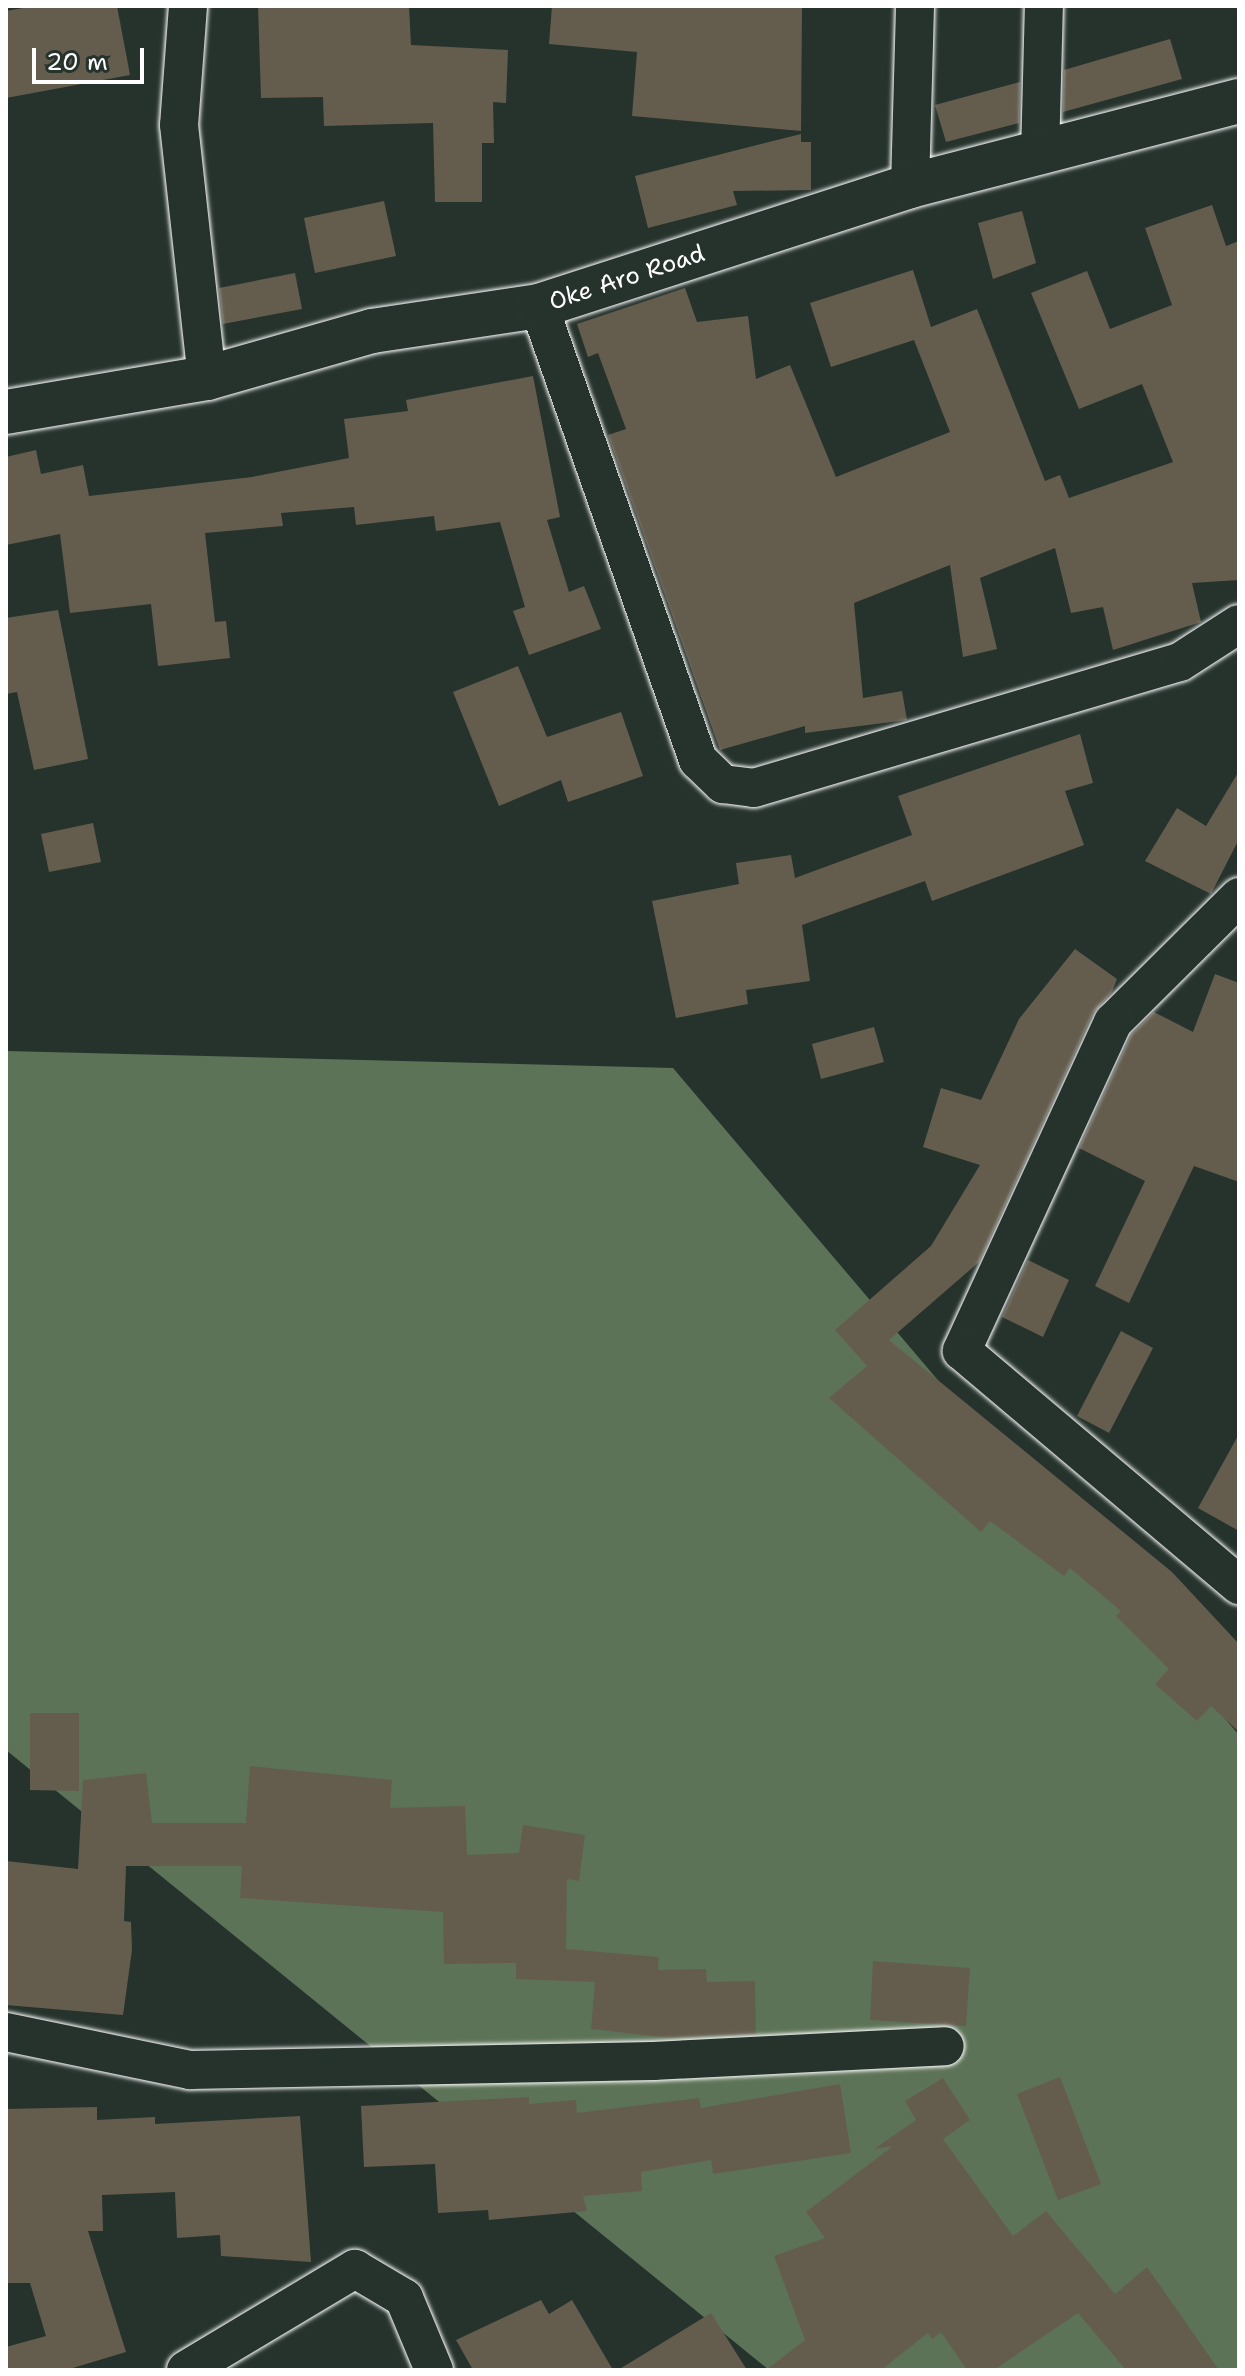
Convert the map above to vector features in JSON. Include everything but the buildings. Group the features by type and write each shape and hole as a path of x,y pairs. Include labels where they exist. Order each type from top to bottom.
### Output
{"main road":[{"name":"Oke Aro Road","path":"6,412 207,378 372,331 539,306 910,186 1040,155 1239,101"}],"street":[{"path":"188,6 179,125 207,378"},
{"path":"910,186 915,6"},
{"path":"1040,155 1044,6"},
{"path":"539,306 698,760 723,784 754,788 1180,662 1239,624"},
{"path":"1239,897 1113,1022 962,1351 1239,1585"},
{"path":"6,2032 190,2070 653,2061 945,2046"},
{"path":"186,2370 355,2269 404,2298 434,2370"}],"green space":[{"path":"6,1051 673,1068 1239,1735 1239,2370 769,2370 6,1750"}]}
